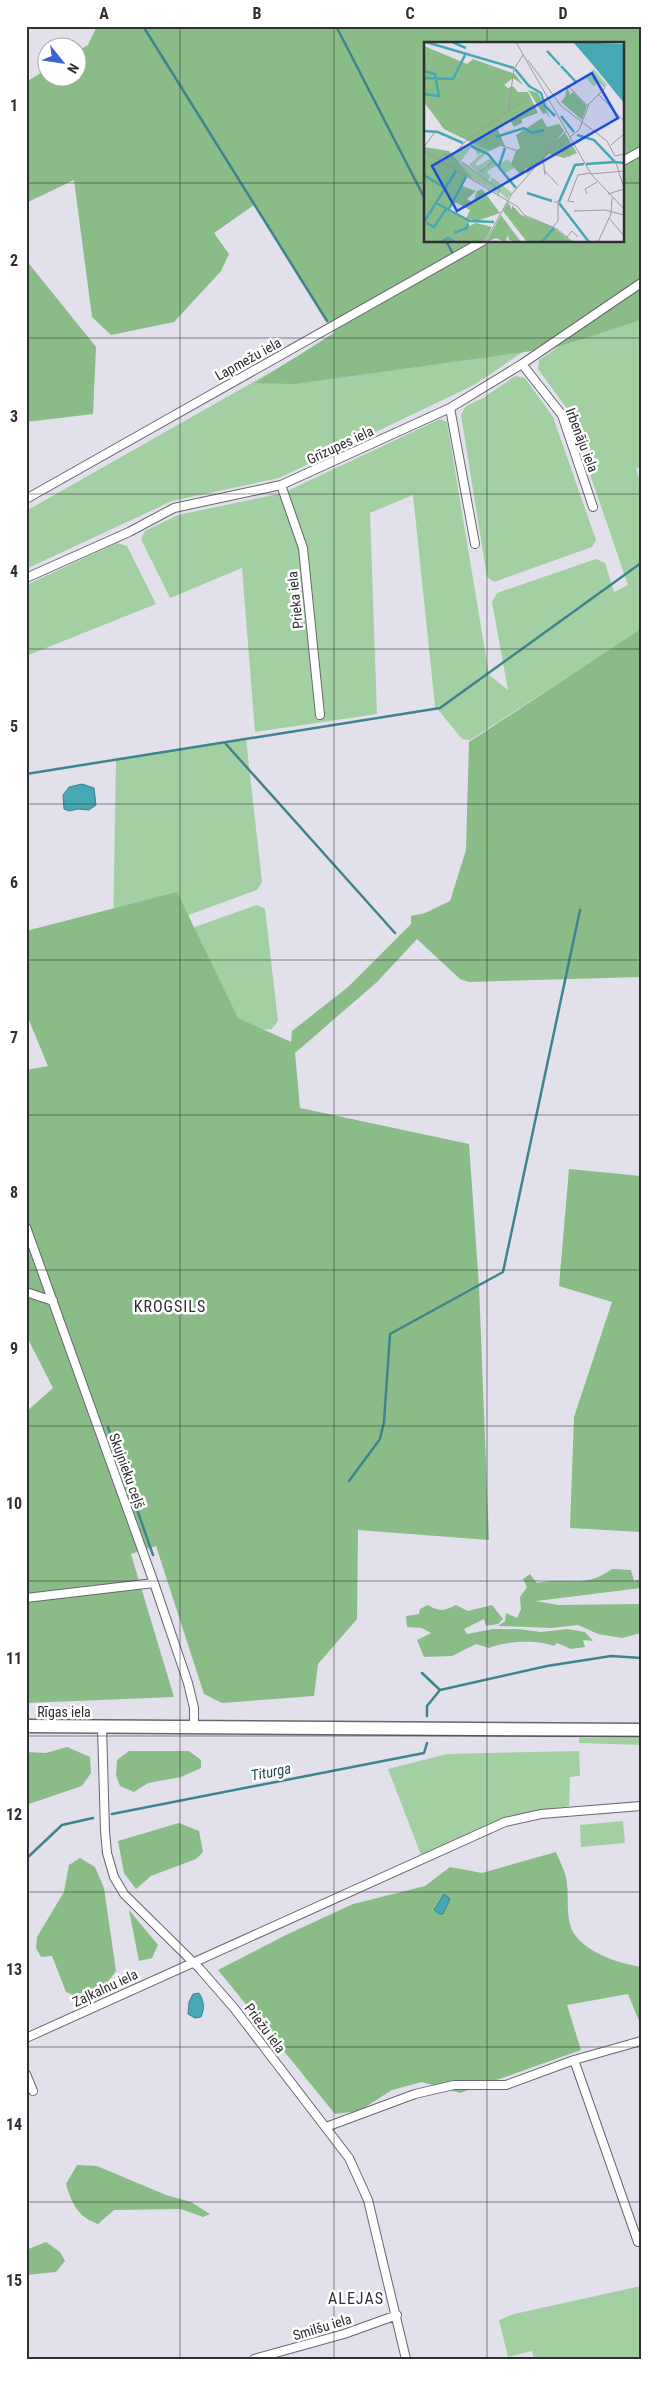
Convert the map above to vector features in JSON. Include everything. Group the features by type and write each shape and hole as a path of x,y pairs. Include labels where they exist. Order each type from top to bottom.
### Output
{"main road":[{"name":"Rīgas iela","path":"26,1726 641,1730"}],"street":[{"path":"624,160 641,151"},
{"name":"Lapmežu iela","path":"26,499 481,242"},
{"name":"Grīzupes iela","path":"26,578 129,532 174,508 281,485 450,408 522,364 641,283"},
{"name":"Irbenāju iela","path":"522,364 562,414 593,506"},
{"path":"450,408 475,544"},
{"name":"Prieka iela","path":"281,485 302,548 320,715"},
{"name":"Skujnieku ceļš","path":"26,1227 154,1583 191,1693 194,1727"},
{"path":"26,1292 53,1301"},
{"path":"26,1598 154,1583"},
{"name":"Priežu iela","path":"102,1727 105,1831 107,1853 114,1877 124,1894 194,1962 234,2008 349,2158 368,2200 406,2359"},
{"name":"Zaļkalnu iela","path":"26,2038 505,1822 541,1814 641,1806"},
{"path":"326,2126 415,2094 454,2086 506,2085 574,2060 641,2041"},
{"path":"574,2060 638,2242"},
{"path":"26,2074 33,2091"},
{"name":"Smilšu iela","path":"254,2359 344,2334 397,2315"}],"green space":[{"path":"97,26 641,26 641,320 554,348 294,384 255,383 334,333 254,205 214,233 229,254 221,271 174,322 111,335 92,317 74,180 26,203 26,82 38,75 38,88 88,88 88,45"},
{"path":"26,260 96,347 93,414 26,422"},
{"path":"638,293 641,293 641,467 636,468 641,485 641,630 470,740 462,739 435,706 413,495 370,513 377,714 255,732 242,568 170,598 141,539 145,531 178,515 283,493 440,419 447,422 489,675 508,690 492,602 497,593 596,559 605,563 614,592 628,585 568,410 538,369 539,360"},
{"path":"609,294 474,385 279,478 172,501 26,569 26,511 350,327"},
{"path":"515,376 525,378 553,417 596,540 592,547 494,582 487,577 461,415 466,406 483,398"},
{"path":"117,543 127,546 156,604 26,656 26,585"},
{"path":"641,629 641,977 469,982 460,979 417,939 377,982 295,1053 300,1108 469,1144 479,1286 489,1540 358,1530 357,1619 318,1664 314,1696 222,1703 204,1694 156,1546 131,1554 174,1697 26,1703 26,1412 53,1388 26,1335 26,1070 48,1066 26,1013 26,931 177,892 238,1018 291,1042 292,1031 348,987 411,924 411,916 425,913 450,901 466,850 469,742"},
{"path":"246,739 262,882 257,890 123,939 113,935 116,759"},
{"path":"257,905 265,909 278,1021 272,1029 122,1040 119,954"},
{"path":"569,1169 641,1176 641,1532 570,1528 574,1417 612,1302 559,1286"},
{"path":"612,1569 631,1570 634,1581 641,1579 641,1588 536,1601 558,1605 641,1604 641,1633 622,1638 598,1634 578,1625 552,1628 498,1626 505,1621 506,1613 517,1618 521,1609 520,1597 527,1587 523,1579 530,1574 537,1583 547,1581 584,1581 593,1579"},
{"path":"428,1605 442,1610 456,1605 468,1611 492,1605 503,1619 498,1624 486,1626 484,1619 464,1629 467,1634 493,1629 518,1629 541,1632 567,1629 585,1632 593,1641 583,1640 585,1647 571,1649 557,1643 554,1646 539,1642 504,1644 489,1648 476,1644 452,1656 424,1657 417,1640 431,1633 422,1628 407,1627 406,1616 419,1614 420,1609"},
{"path":"579,1738 641,1738 641,1745 579,1743"},
{"path":"67,1747 90,1757 91,1773 82,1786 26,1805 26,1752 46,1753"},
{"path":"129,1751 189,1751 201,1760 201,1768 181,1777 148,1783 134,1792 120,1786 116,1775 117,1760"},
{"path":"579,1751 580,1776 570,1777 569,1806 509,1816 421,1855 388,1769 447,1754"},
{"path":"623,1821 625,1843 581,1847 580,1825"},
{"path":"179,1823 199,1831 203,1852 196,1859 151,1876 136,1889 124,1873 118,1841"},
{"path":"556,1852 566,1877 568,1914 575,1935 581,1942 605,1957 641,1967 641,2026 628,1994 567,2005 581,2050 460,2093 422,2082 392,2090 359,2111 335,2114 218,1970 286,1935 353,1904 425,1886 450,1867 482,1873"},
{"path":"80,1858 95,1867 104,1888 116,1971 104,1987 73,1995 66,1992 52,1956 41,1957 36,1948 37,1937 64,1892 69,1865"},
{"path":"129,1910 158,1945 152,1958 139,1961"},
{"path":"77,2165 97,2166 166,2195 191,2202 210,2214 203,2217 181,2209 114,2210 98,2224 81,2214 73,2204 68,2191 66,2184"},
{"path":"46,2242 60,2252 65,2261 56,2272 26,2275 26,2250"},
{"path":"641,2286 641,2359 534,2359 532,2351 508,2357 499,2320 514,2314"}],"water":[{"path":"82,784 94,788 96,805 89,810 78,809 69,811 64,809 63,795 69,787"},
{"path":"444,1894 450,1899 443,1914 439,1914 434,1910"},
{"path":"199,1993 203,2002 203,2011 201,2017 195,2018 188,2014 189,2002 193,1994"}],"waterway":[{"path":"143,26 327,321"},
{"path":"336,26 424,197"},
{"path":"447,242 452,252"},
{"path":"26,774 440,708 641,563"},
{"path":"225,743 395,933"},
{"path":"349,1481 380,1439 384,1422 390,1334 503,1272 580,910"},
{"path":"108,1427 153,1555"},
{"name":"Titurga","path":"427,1716 427,1706 440,1690 547,1666 611,1656 641,1658"},
{"path":"422,1673 440,1690"},
{"name":"Titurga","path":"112,1814 424,1753 427,1743"},
{"name":"Titurga","path":"26,1859 62,1825 93,1818"}],"district":[{"name":"KROGSILS","path":"170,1306"},
{"name":"ALEJAS","path":"356,2298"}]}
